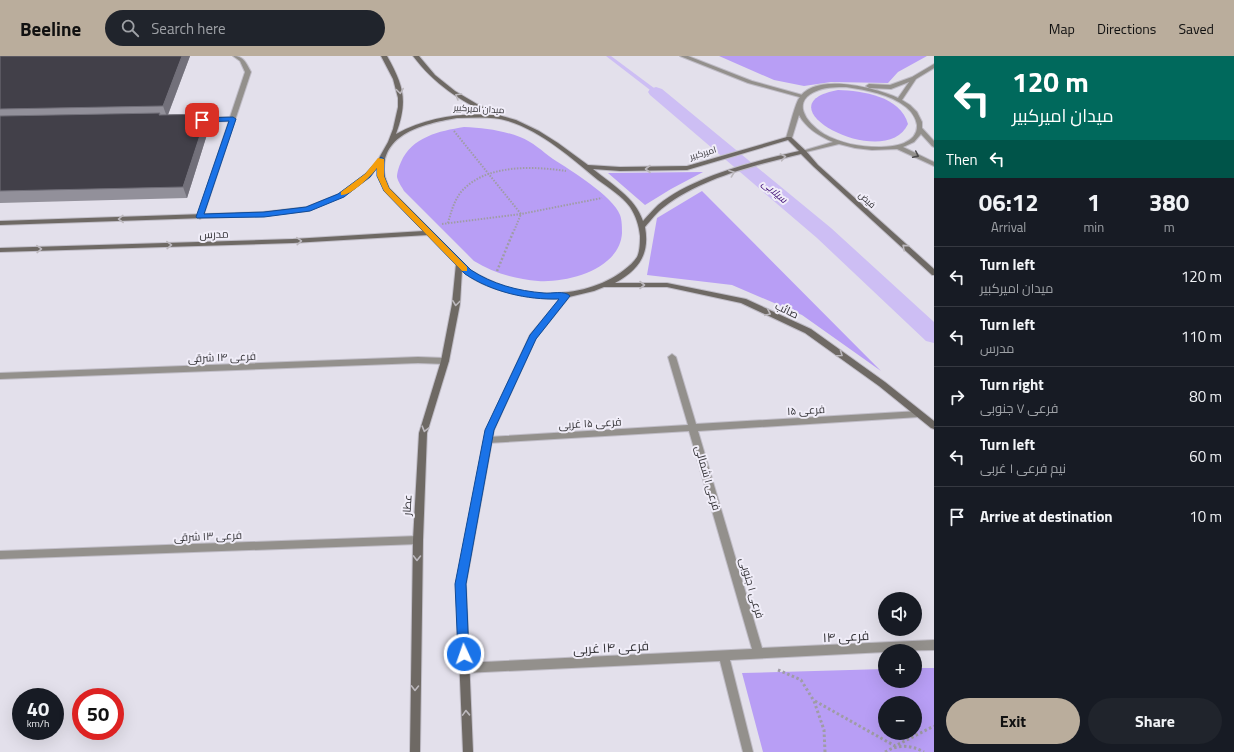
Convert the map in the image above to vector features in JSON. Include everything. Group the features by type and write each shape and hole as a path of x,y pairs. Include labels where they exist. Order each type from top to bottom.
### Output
{"main road":[{"path":"384,56 397,77 401,90 401,107 391,142"},
{"path":"416,56 437,82 477,107 505,118"},
{"name":"میدان امیرکبیر","path":"457,116 505,118 541,134 598,176 634,208 642,226 643,239 641,256 622,276 595,290 566,296 544,296 510,291 480,280 459,264 386,189 380,176 381,159 391,142 411,127 434,119 457,116"},
{"name":"امیرکبیر","path":"585,167 620,169 687,168 789,138"},
{"name":"فیض","path":"789,138 816,166 934,273"},
{"path":"642,226 662,206 686,190 763,162 804,152"},
{"name":"مدرس","path":"0,222 200,217 264,214 308,209 341,195 368,176 381,159"},
{"name":"مدرس","path":"0,250 293,241 428,233"},
{"name":"عطار","path":"414,752 418,540 423,434 445,361 456,304 459,264"},
{"name":"صائب","path":"603,286 667,286 743,301 808,332 882,384 934,426"},
{"path":"468,752 460,584 490,430 533,337 566,296"}],"street":[{"path":"200,217 248,72 242,60 236,56"},
{"path":"682,56 750,82 804,96"},
{"path":"789,138 799,105 804,96 814,90 828,86 846,85 891,87 914,78 934,66"},
{"path":"899,101 914,78"},
{"path":"846,85 883,93 899,101 915,114 918,119 920,129 934,145"},
{"path":"799,105 800,115 808,125 822,134 840,142 860,147 880,149 898,147 917,136 920,129"},
{"path":"194,120 233,119"},
{"path":"804,152 840,142"},
{"path":"898,147 934,164"},
{"path":"672,357 694,428"},
{"name":"فرعی ۱۴ شرقی","path":"0,376 418,360 445,361"},
{"name":"فرعی ۱۵","path":"694,428 920,414"},
{"name":"فرعی ۱۵ غربی","path":"488,440 694,428"},
{"name":"فرعی ۱ شمالی","path":"694,428 723,529"},
{"name":"فرعی ۱ جنوبی","path":"723,529 758,653"},
{"name":"فرعی ۱۳ شرقی","path":"0,555 418,540"},
{"name":"فرعی ۱۴","path":"758,653 934,645"},
{"name":"فرعی ۱۴ غربی","path":"464,668 758,653"},
{"path":"724,655 748,752"}],"path":[{"path":"452,129 521,214"},
{"path":"448,223 452,206 463,189 475,179 488,174 523,167 542,167 598,176"},
{"path":"437,224 521,214 605,197"},
{"path":"496,272 521,214"},
{"path":"773,668 801,680 814,701 824,730 825,752"},
{"path":"814,701 895,746 906,746 924,752"},
{"path":"885,752 934,726"}],"shaded area":[{"path":"719,56 927,56 898,72 888,83 831,82 804,86 774,80"},
{"path":"838,90 869,94 889,101 904,115 908,124 895,137 876,141 855,139 834,131 818,120 811,109 817,98"},
{"path":"464,127 499,131 525,139 600,192 616,208 620,215 622,224 622,233 619,245 612,256 602,265 590,271 577,276 550,281 538,281 513,277 489,269 474,261 404,191 397,177 401,162 406,153 419,141 436,133"},
{"path":"703,172 645,205 608,173"},
{"path":"702,191 881,371 802,315 732,285 647,275 657,218"},
{"path":"922,668 934,668 934,752 763,752 742,673 878,669 878,688 922,688"}],"building":[{"path":"0,56 182,56 163,106 0,109"},
{"path":"160,113 159,115 207,114 183,187 0,191 0,116"}],"waterway":[{"name":"سیلابی","path":"608,56 656,92"},
{"name":"سیلابی","path":"656,92 824,233 934,335"}],"slow traffic":[{"path":"344,193 368,176 381,159 380,176 386,189 464,269"}],"route":[{"path":"202,120 233,119 200,217 264,214 308,209 341,195 368,176 381,159 380,176 386,189 468,272 480,280 510,291 544,296 566,296 533,337 490,430 460,584 464,654"}]}
